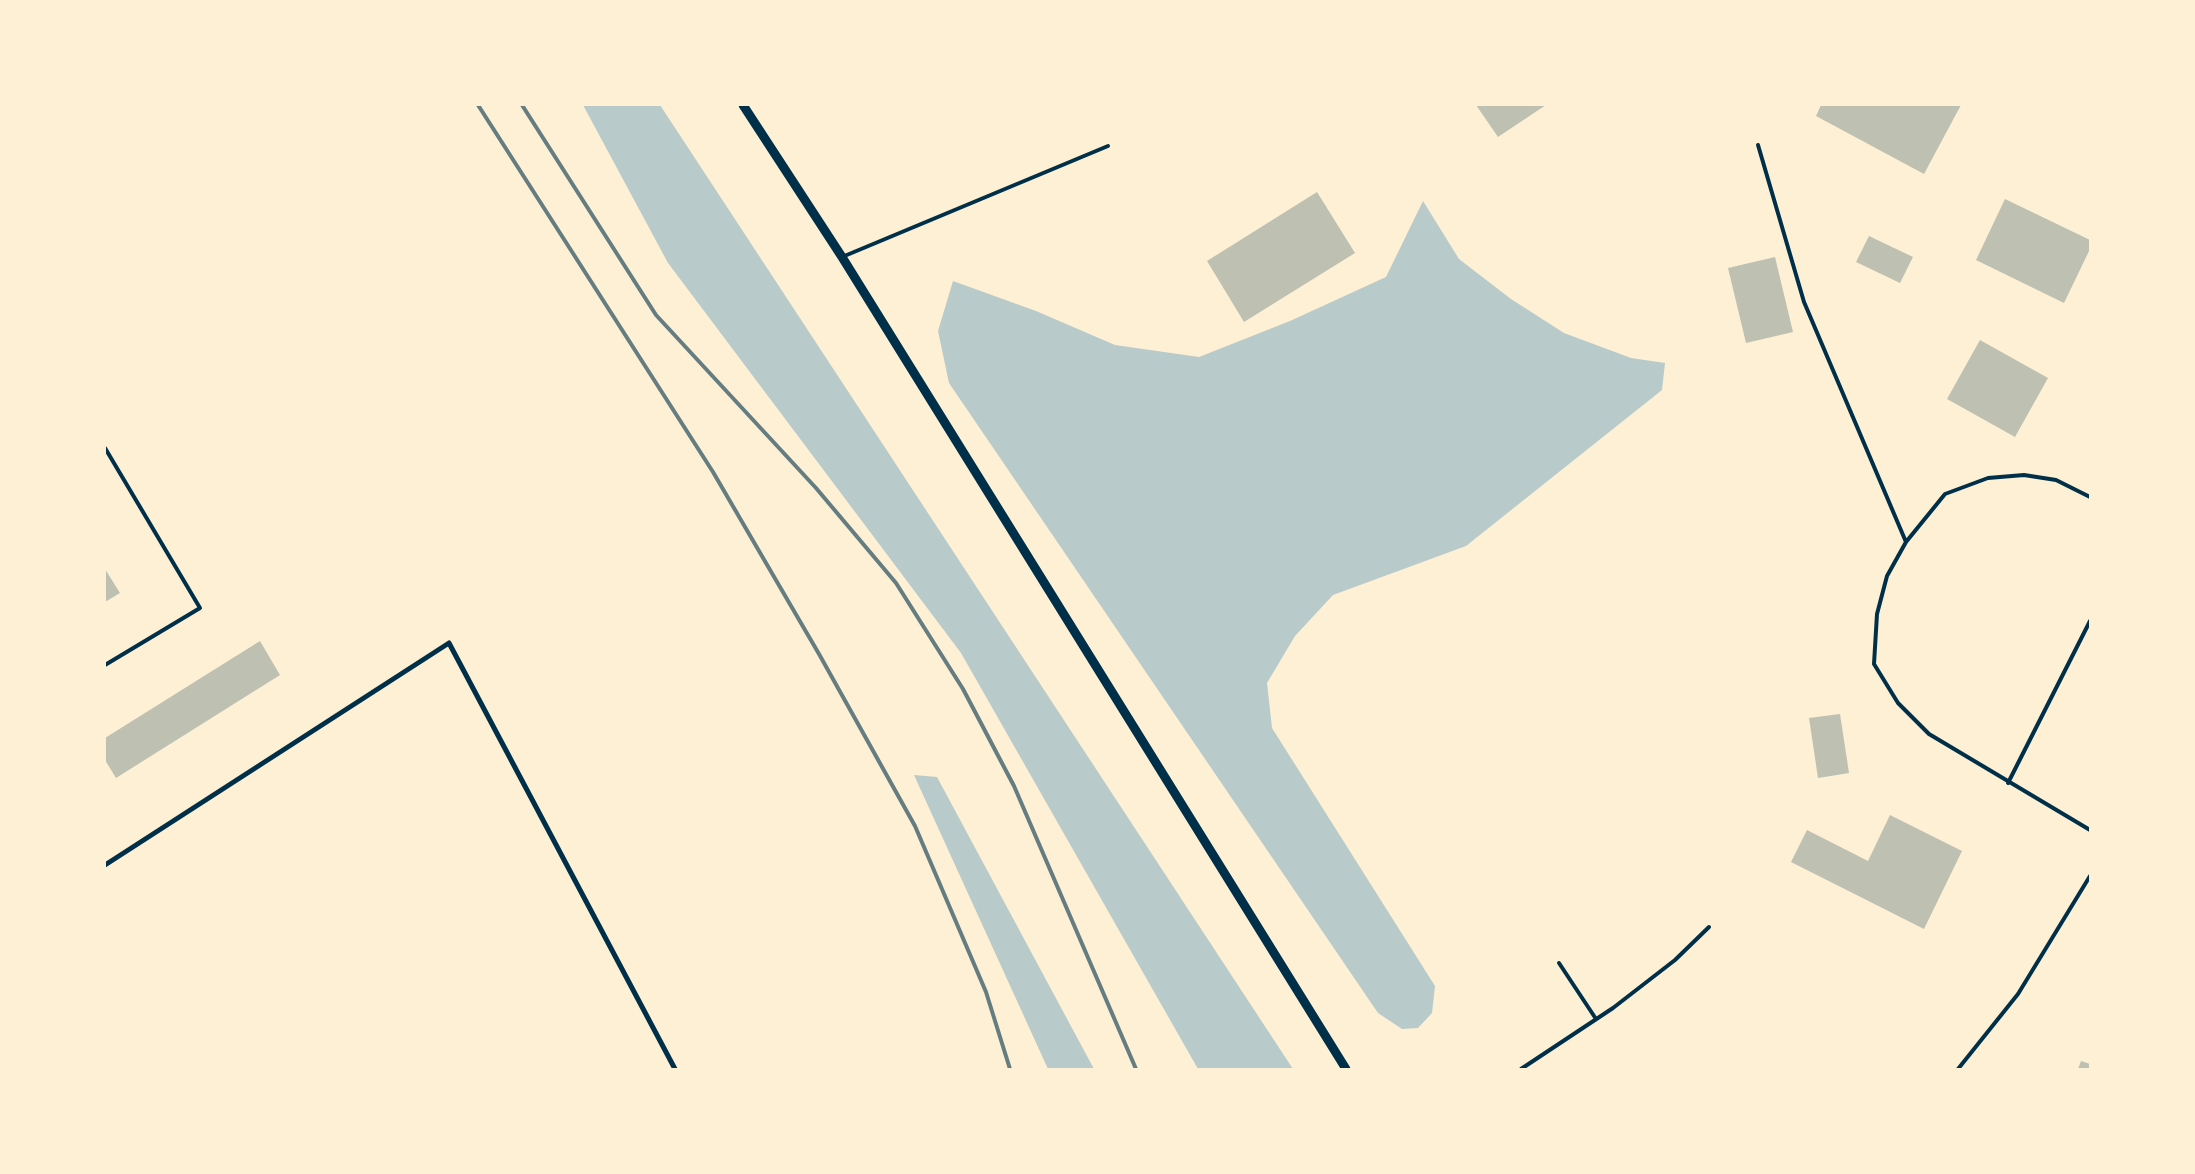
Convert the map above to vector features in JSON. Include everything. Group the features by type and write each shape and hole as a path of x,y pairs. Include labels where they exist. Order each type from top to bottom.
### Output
{"street":[{"path":"743,105 842,258 1346,1069"},
{"path":"105,865 449,643 675,1069"}],"lane":[{"path":"1758,145 1804,302 1906,542"},
{"path":"842,258 1108,146"},
{"path":"105,448 200,608 105,665"},
{"path":"2090,498 2056,480 2024,475 1988,478 1945,494 1906,542 1887,576 1878,614 1874,664 1898,703 1928,734 2090,830"},
{"path":"2008,783 2090,621"},
{"path":"1958,1069 2018,994 2090,876"},
{"path":"1521,1069 1613,1008 1674,960 1709,927"},
{"path":"1559,962 1596,1018"}],"shaded area":[{"path":"583,105 660,105 1293,1069 1198,1069 961,653 668,263"},
{"path":"1423,201 1459,259 1511,299 1564,333 1631,358 1665,363 1662,390 1466,546 1333,595 1295,636 1267,683 1272,728 1435,986 1432,1013 1418,1028 1402,1029 1378,1013 949,383 938,331 953,281 1036,311 1115,345 1199,357 1290,321 1386,277"},
{"path":"914,775 937,777 1094,1069 1048,1069"}],"building":[{"path":"1476,105 1546,105 1498,137"},
{"path":"1821,105 1961,105 1924,174 1816,116"},
{"path":"1317,192 1355,253 1244,322 1207,261"},
{"path":"2005,199 2090,240 2090,249 2064,303 1976,260"},
{"path":"1869,236 1913,257 1900,283 1856,262"},
{"path":"1775,257 1793,332 1746,343 1728,268"},
{"path":"1980,340 2048,378 2015,437 1947,399"},
{"path":"105,569 120,593 105,602"},
{"path":"260,641 280,675 116,778 105,760 105,738"},
{"path":"1840,714 1849,773 1818,778 1809,718"},
{"path":"1890,815 1962,851 1924,929 1791,862 1807,830 1868,861"},
{"path":"2081,1061 2090,1064 2090,1069 2078,1069"}],"railway":[{"path":"478,105 713,472 819,654 915,826 986,992 1010,1069"},
{"path":"522,105 656,315 816,488 896,583 963,689 1014,786 1136,1069"}]}
